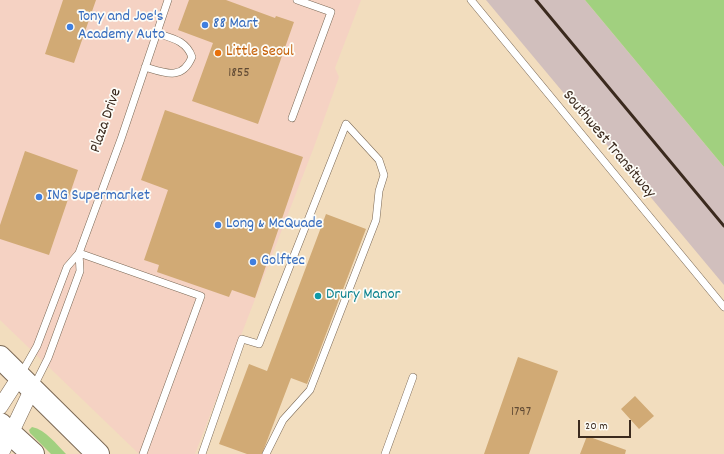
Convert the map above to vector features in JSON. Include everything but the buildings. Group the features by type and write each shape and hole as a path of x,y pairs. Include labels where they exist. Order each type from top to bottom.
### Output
{"main road":[{"path":"0,357 98,454"},
{"path":"5,429 32,454"}],"street":[{"name":"Plaza Drive","path":"0,406 26,382"},
{"name":"Plaza Drive","path":"1,454 5,429 26,382"}],"lane":[{"name":"Plaza Drive","path":"26,382 37,346 67,267 79,253 168,0"},
{"path":"292,118 331,12 297,0"},
{"name":"Southwest Transitway","path":"471,0 724,307"},
{"path":"145,67 175,73 184,71 192,58 189,49 180,42 156,34"},
{"path":"202,454 242,339 259,344 346,124 379,160 384,175 379,191 376,220 310,390 283,420 266,454"},
{"name":"Plaza Drive","path":"26,382 48,358 80,271 79,253"},
{"path":"79,253 201,296 143,454"},
{"path":"386,454 412,377"}],"shaded area":[{"path":"0,0 361,0 335,68 339,77 314,147 195,454 139,454 0,320"},
{"path":"486,0 585,0 724,167 724,285"}],"green space":[{"path":"585,0 724,0 724,167"},
{"path":"32,427 46,434 66,454 51,454 30,433 29,430"}],"railway":[{"path":"536,0 724,226"}],"place":[{"name":"88 Mart","path":"205,25"},
{"name":"Tony and Joe's Academy Auto","path":"70,27"},
{"name":"Little Seoul","path":"218,53"},
{"name":"ING Supermarket","path":"39,197"},
{"name":"Long & McQuade","path":"218,225"},
{"name":"Golftec","path":"253,262"},
{"name":"Drury Manor","path":"318,296"}]}
